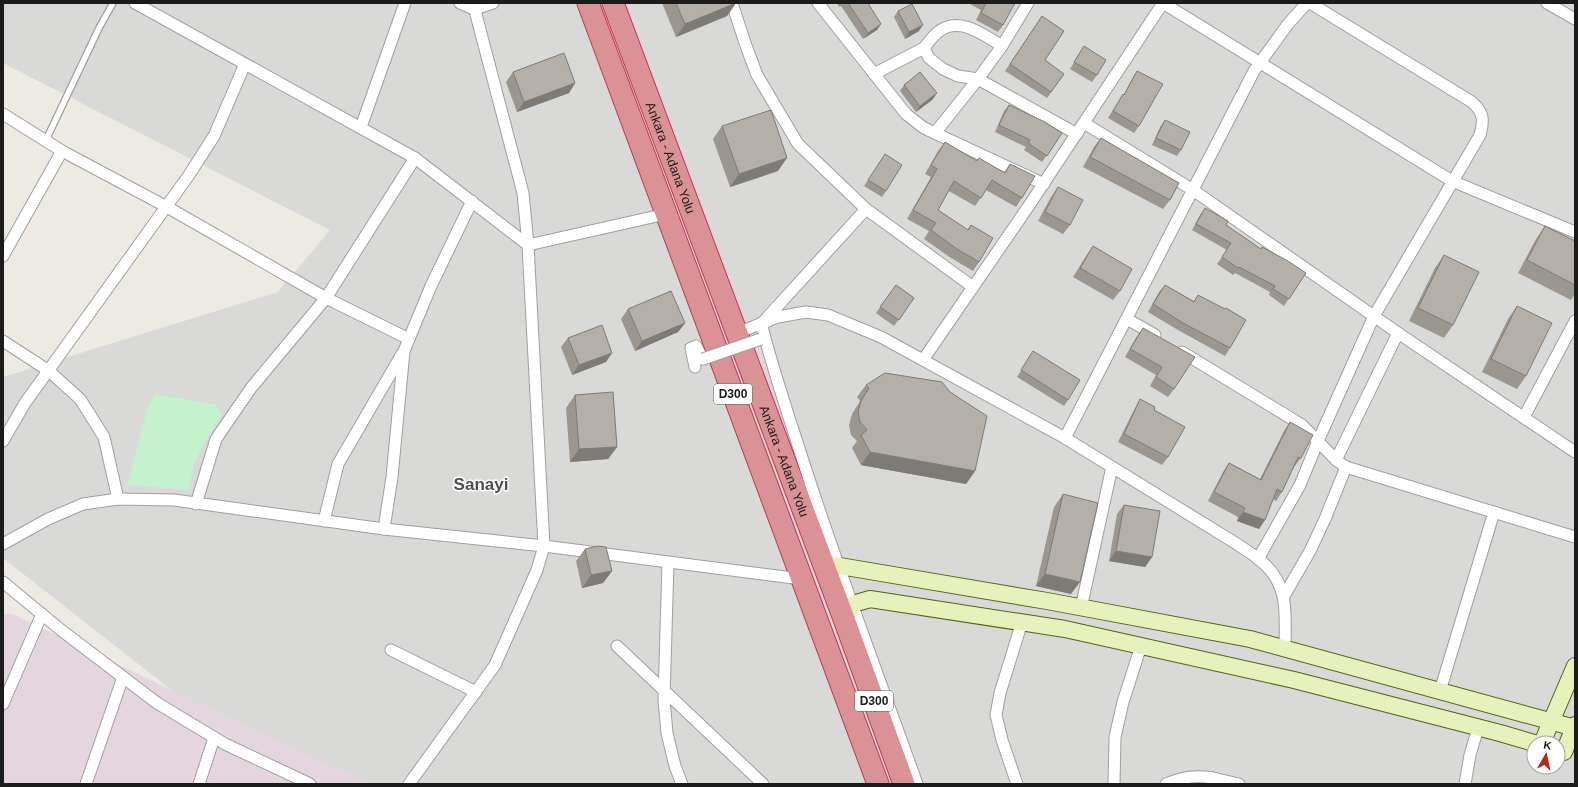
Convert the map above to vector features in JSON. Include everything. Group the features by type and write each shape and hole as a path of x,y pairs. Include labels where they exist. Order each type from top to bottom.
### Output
{"highway":[{"name":"Ankara - Adana Yolu","path":"588,3 878,784"},
{"name":"Ankara - Adana Yolu","path":"613,3 737,333 848,612 904,784"}],"main road":[{"path":"830,565 1081,608 1250,639 1575,727 1566,753"},
{"path":"848,612 870,599 1065,629 1294,680 1526,741"},
{"path":"1546,735 1575,666"}],"street":[{"path":"135,3 415,158 528,245"},
{"path":"361,127 405,3"},
{"path":"460,3 474,6 493,3"},
{"path":"732,3 757,75 798,144 866,209 973,286"},
{"path":"818,3 906,114 924,128 1044,184"},
{"path":"935,133 1002,46 1028,3"},
{"path":"923,360 1044,184 1163,3 1259,64 1452,181 1575,232"},
{"path":"1065,438 1254,71 1288,24 1308,3 1472,102 1480,109 1483,118 1480,135 1374,316 1300,485 1258,559"},
{"path":"1547,3 1575,19"},
{"path":"410,784 495,665 537,570 544,546 528,245 523,194 474,6"},
{"path":"874,74 924,48 939,31 949,26 958,25 972,28 1002,46"},
{"path":"924,48 929,58 943,69 958,76 978,79 1077,134"},
{"path":"3,441 25,403 189,176 214,136 245,64"},
{"path":"3,114 62,151 167,207 326,298 409,339"},
{"path":"1084,123 1193,190 1398,333 1575,452"},
{"path":"3,256 62,151"},
{"path":"196,504 216,440 251,388 326,298 415,158"},
{"path":"324,521 338,464 404,351 431,286 472,201"},
{"path":"762,323 866,209"},
{"path":"528,245 666,214"},
{"path":"737,333 778,317 806,312 828,315 881,337 1065,438 1258,559 1276,577 1284,596 1284,648"},
{"path":"1127,319 1161,339"},
{"path":"1524,417 1575,321"},
{"path":"762,323 772,366 830,565"},
{"path":"1284,596 1310,551 1325,519 1341,464 1398,333"},
{"path":"699,363 761,339 766,365 772,366"},
{"path":"3,341 49,371 80,399 104,437 118,499"},
{"path":"1175,347 1302,425 1341,464 1575,537"},
{"path":"384,529 392,477 404,351"},
{"path":"1081,608 1112,467"},
{"path":"3,544 48,519 83,504 118,499 174,500 384,529 544,546 802,579"},
{"path":"1440,690 1494,512"},
{"path":"668,562 664,691 667,732 675,766 682,784"},
{"path":"3,582 157,704 214,738 310,784"},
{"path":"848,612 917,784"},
{"path":"3,704 42,614"},
{"path":"1016,784 996,715 1000,693 1022,622"},
{"path":"617,646 763,784"},
{"path":"1114,784 1115,737 1123,702 1141,646"},
{"path":"391,650 476,692"},
{"path":"86,784 123,677"},
{"path":"1465,784 1470,755 1478,728"},
{"path":"199,784 214,738"},
{"path":"1166,784 1185,777 1200,776 1212,781 1239,784"}],"lane":[{"path":"46,140 99,28 113,3"}],"shaded area":[{"path":"3,3 1575,3 1575,784 369,784 174,692 3,558 3,377 278,292 330,230 3,63"},
{"path":"10,613 369,784 3,784 3,615"}],"green space":[{"path":"155,396 168,396 216,405 221,414 194,463 189,490 127,485 149,403"}],"building":[{"path":"676,3 736,3 685,24"},
{"path":"848,3 868,3 881,24 868,33"},
{"path":"986,3 1015,3 1003,25 981,13"},
{"path":"912,4 923,25 909,32 898,11"},
{"path":"1042,16 1064,31 1045,60 1064,74 1051,92 1010,64"},
{"path":"1084,46 1106,60 1097,75 1074,62"},
{"path":"564,53 575,83 524,102 513,72"},
{"path":"1137,71 1163,84 1139,126 1113,111 1123,94 1124,95"},
{"path":"920,72 937,93 920,106 904,85"},
{"path":"1009,105 1045,122 1062,133 1047,156 1028,143 1030,140 999,125"},
{"path":"771,110 787,158 739,174 722,126"},
{"path":"1165,120 1190,132 1181,150 1156,138"},
{"path":"1101,138 1179,183 1170,200 1090,157"},
{"path":"945,142 977,161 979,158 1005,173 1010,164 1035,176 1022,198 992,180 981,198 954,181 938,210 968,230 971,225 993,238 979,262 957,249 931,230 936,223 913,210 937,169 931,165"},
{"path":"885,154 902,165 886,191 868,180"},
{"path":"1058,187 1083,200 1070,225 1045,212"},
{"path":"1205,208 1228,221 1226,225 1261,249 1262,247 1306,273 1289,299 1273,289 1275,286 1239,267 1238,268 1222,257 1231,243 1196,224"},
{"path":"1545,226 1575,241 1575,285 1527,260"},
{"path":"1093,246 1132,269 1120,291 1080,268"},
{"path":"1444,255 1479,272 1453,325 1418,308"},
{"path":"896,285 914,298 899,320 880,307"},
{"path":"1165,285 1194,302 1198,295 1225,309 1226,308 1246,320 1230,348 1183,323 1153,304"},
{"path":"671,291 685,323 642,341 628,309"},
{"path":"1517,306 1552,323 1526,376 1491,359"},
{"path":"602,325 612,353 579,365 568,338"},
{"path":"1143,328 1195,357 1174,389 1156,377 1162,367 1130,349"},
{"path":"1033,351 1080,380 1068,400 1021,370"},
{"path":"885,373 942,382 950,392 987,416 975,471 870,452 861,435 867,430 860,422 858,412 861,401 869,388 866,385"},
{"path":"613,392 617,447 579,449 575,395"},
{"path":"1140,399 1155,407 1154,410 1185,427 1168,457 1124,434"},
{"path":"1290,422 1313,435 1301,458 1298,457 1282,492 1277,489 1265,520 1243,512 1245,508 1214,492 1229,463 1261,480"},
{"path":"1063,494 1098,503 1080,582 1045,574"},
{"path":"1124,505 1160,511 1152,557 1116,551"},
{"path":"597,546 606,547 612,571 591,575 585,549"}],"district":[{"name":"Sanayi","path":"481,484"}]}
